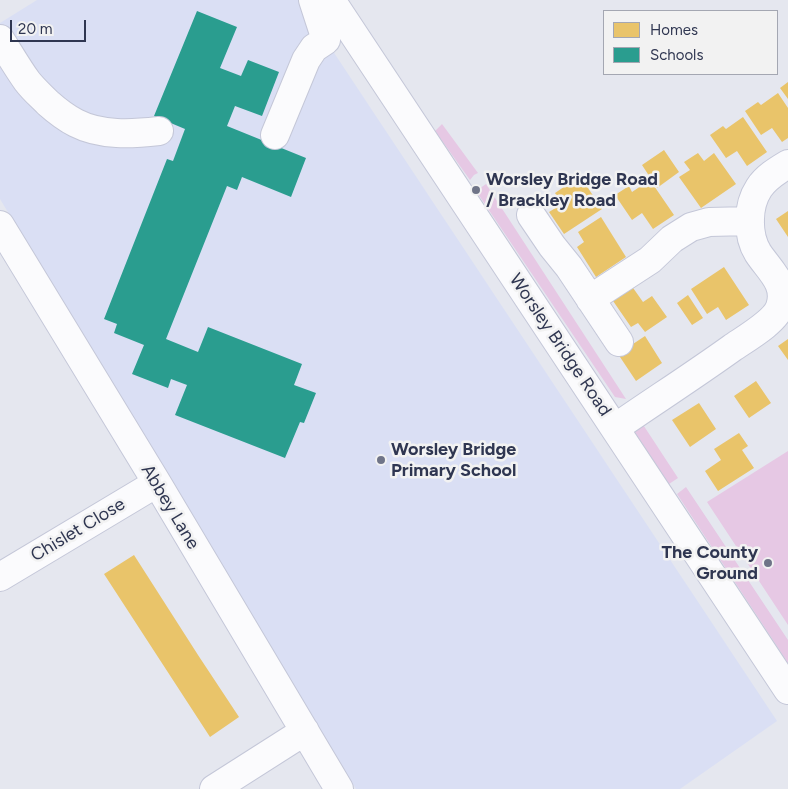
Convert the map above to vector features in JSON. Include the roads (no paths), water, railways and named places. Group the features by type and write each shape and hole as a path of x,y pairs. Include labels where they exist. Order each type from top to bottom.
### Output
{"street":[{"path":"274,135 306,60 314,48 326,40 313,0"},
{"name":"Worsley Bridge Road","path":"331,0 788,690"},
{"path":"0,39 28,81 41,96 58,112 76,124 117,133 159,131"},
{"path":"615,428 712,362 771,320 777,313 785,293 778,279 755,248 750,221 752,203 760,187 774,173 788,164"},
{"path":"531,215 569,267 619,342"},
{"path":"590,299 650,260 672,239 690,227 709,222 750,221"},
{"name":"Abbey Lane","path":"0,225 339,789"},
{"name":"Chislet Close","path":"0,577 156,483"},
{"path":"214,789 305,731"}],"place":[{"name":"Worsley Bridge Road / Brackley Road","path":"476,190"},
{"name":"Worsley Bridge Primary School","path":"381,460"},
{"name":"The County Ground","path":"768,563"}]}
